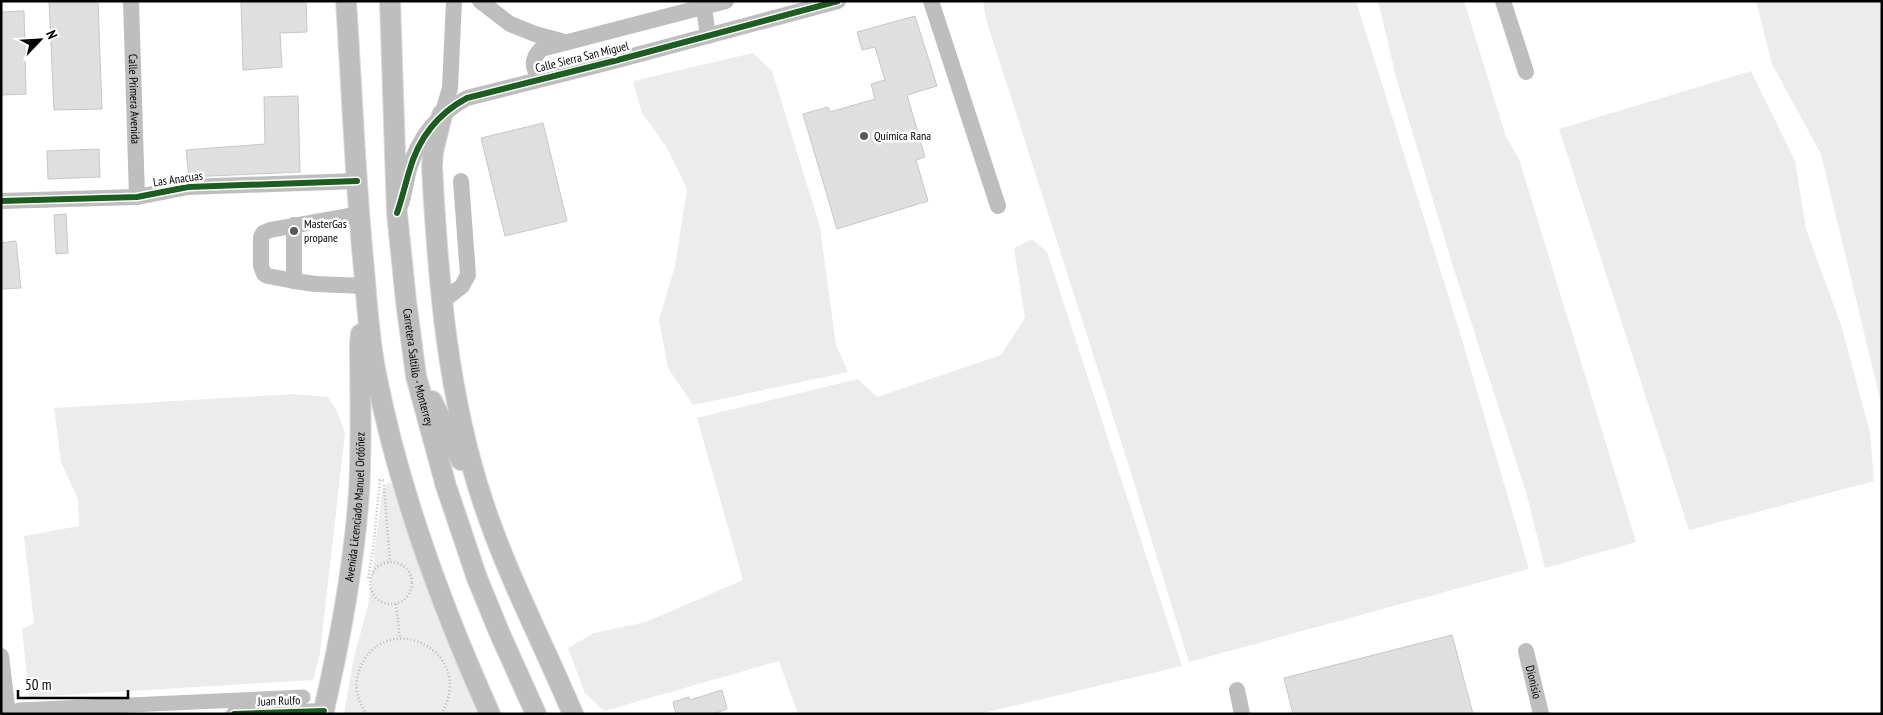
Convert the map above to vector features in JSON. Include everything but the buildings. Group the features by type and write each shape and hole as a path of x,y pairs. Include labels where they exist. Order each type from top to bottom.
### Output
{"main road":[{"path":"346,1 359,214 376,374 392,443 411,510 460,646 490,714"},
{"name":"Carretera Saltillo - Monterrey","path":"390,1 397,213 416,376 444,478 477,578 536,714"},
{"path":"442,115 433,152 432,167 443,302 455,395 483,502 501,552"},
{"name":"Avenida Licenciado Manuel Ordóñez","path":"324,712 349,580 359,493 360,344 366,292"},
{"path":"416,376 452,440 573,714"}],"street":[{"name":"Calle Primera Avenida","path":"131,1 137,197"},
{"path":"442,115 450,88 454,1"},
{"path":"480,1 510,24 536,34 568,42"},
{"name":"Calle Sierra San Miguel","path":"540,79 534,69 533,62 535,55 541,49 697,5 726,1"},
{"name":"Calle Sierra San Miguel","path":"397,213 415,153 423,138 442,115 456,103 476,94 838,1"},
{"path":"931,1 998,206"},
{"path":"1503,1 1526,72"},
{"path":"697,5 702,37"},
{"name":"Las Anacuas","path":"1,201 137,197 188,187 357,181"},
{"path":"443,302 462,286 468,275 461,181"},
{"path":"359,214 294,225 263,233 261,237 261,266 264,274 268,276 366,292"},
{"path":"294,225 294,281"},
{"name":"Dionisio","path":"1526,650 1541,714"},
{"path":"1,656 4,696 8,714"},
{"path":"1236,690 1242,714"},
{"name":"Juan Rulfo","path":"234,714 324,712"}],"path":[{"path":"384,481 390,562"},
{"path":"390,562 403,566 411,578 411,591 402,601 396,604 382,602 377,598 371,586 373,573 383,564 390,562"},
{"path":"396,604 400,638"},
{"path":"367,714 357,695 356,680 361,664 370,652 383,643 400,638 413,639 428,645 440,655 448,668 451,684 449,699 441,714"}],"shaded area":[{"path":"983,1 1356,1 1460,333 1529,569 1189,662 1132,476 986,19"},
{"path":"1378,1 1464,1 1506,137 1519,159 1636,542 1545,568 1526,492 1452,263 1397,81"},
{"path":"1756,1 1882,1 1882,407 1821,154 1772,64"},
{"path":"753,53 772,71 820,227 836,345 848,372 693,405 668,368 659,320 675,266 687,189 666,146 642,113 633,81"},
{"path":"1751,71 1795,161 1806,229 1842,328 1870,433 1874,481 1689,530 1559,129"},
{"path":"1032,239 1047,252 1182,666 979,714 798,714 779,661 604,711 585,693 568,648 594,633 646,622 743,580 697,418 858,379 877,397 1001,355 1025,318 1014,248"},
{"path":"293,394 328,397 337,411 345,433 320,653 313,680 29,697 22,629 34,623 24,536 79,526 78,499 61,462 54,408"},
{"path":"389,482 397,490 431,597 479,714 344,714 353,661 368,606 382,491"}],"waterway":[{"path":"19,710 303,697"}],"cycle path":[{"path":"397,213 413,160 423,138 438,120 456,104 467,98 838,1"},
{"path":"1,201 137,197 188,187 357,181"},
{"path":"234,714 324,711"}],"place":[{"name":"Química Rana","path":"864,136"},
{"name":"MasterGas propane","path":"294,231"}]}
